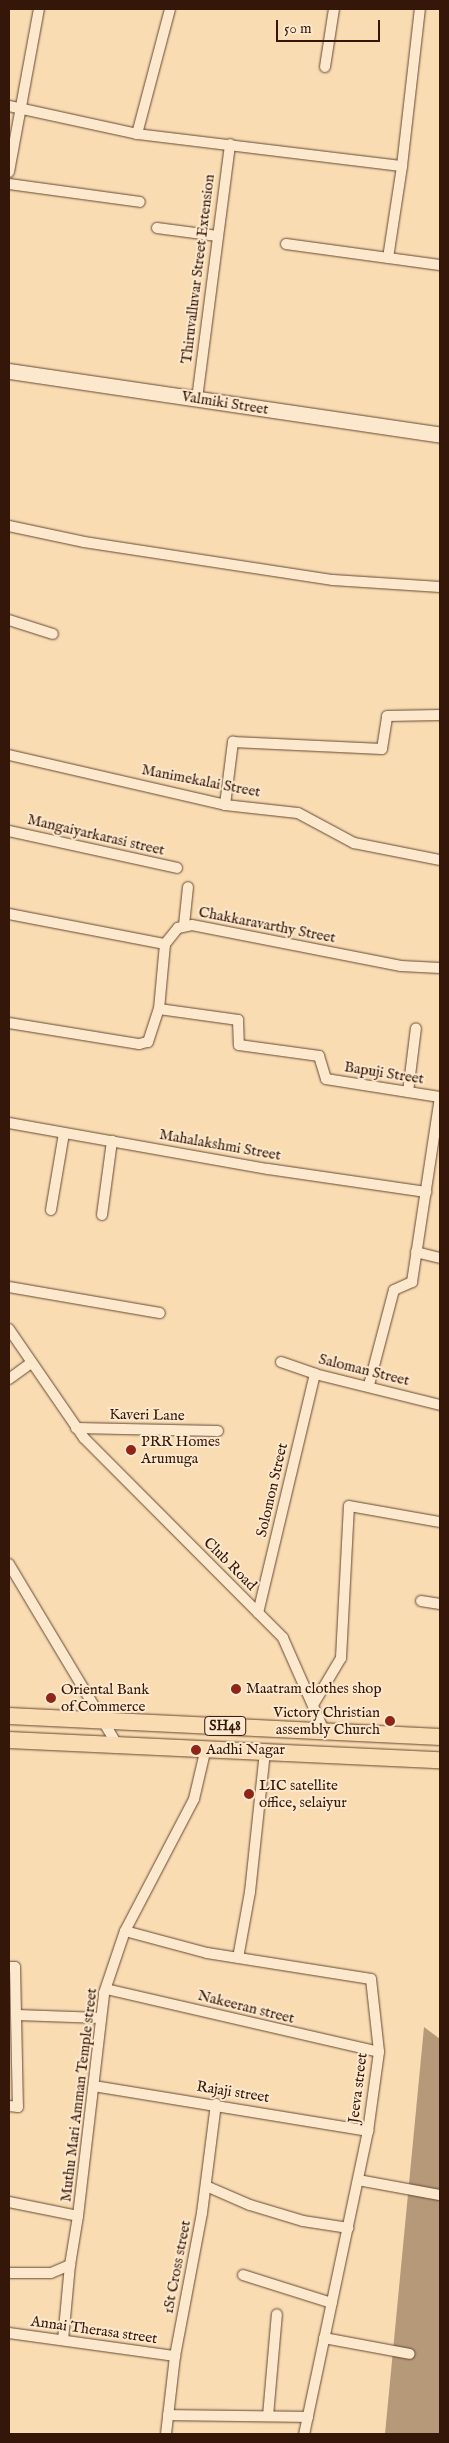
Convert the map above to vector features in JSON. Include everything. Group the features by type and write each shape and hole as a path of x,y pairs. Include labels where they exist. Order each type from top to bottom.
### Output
{"main road":[{"name":"SH48","path":"9,1716 440,1737"},
{"name":"SH48","path":"9,1740 116,1743 440,1760"}],"street":[{"path":"9,172 13,106 39,9"},
{"path":"137,134 170,9"},
{"path":"325,68 334,9"},
{"path":"388,258 402,166 416,9"},
{"path":"13,106 137,134 402,166"},
{"name":"Thiruvalluvar Street Extension","path":"197,399 230,144"},
{"path":"9,184 140,202"},
{"path":"157,228 217,236"},
{"path":"286,244 440,265"},
{"name":"Valmiki Street","path":"9,371 440,435"},
{"path":"9,526 84,542 333,580 440,587"},
{"path":"9,620 52,634"},
{"path":"225,805 233,742 382,749 387,716 440,715"},
{"name":"Manimekalai Street","path":"9,755 225,805 298,813 354,843 440,860"},
{"name":"Mangaiyarkarasi street","path":"9,831 176,868"},
{"path":"184,925 188,887"},
{"path":"9,914 165,944 159,1009 154,1034 148,1042 139,1044 9,1022"},
{"name":"Chakkaravarthy Street","path":"165,944 184,925 401,966 440,968"},
{"name":"Bapuji Street","path":"159,1009 237,1019 240,1022 239,1045 319,1056 326,1079 440,1097"},
{"path":"408,1092 416,1028"},
{"path":"368,1386 394,1290 412,1282 440,1097"},
{"name":"Mahalakshmi Street","path":"9,1123 268,1169 426,1192"},
{"path":"51,1210 64,1133"},
{"path":"102,1215 112,1141"},
{"path":"416,1252 440,1258"},
{"path":"9,1287 160,1313"},
{"name":"Club Road","path":"9,1329 84,1438 282,1638 324,1731"},
{"name":"Saloman Street","path":"281,1362 315,1374 440,1405"},
{"path":"9,1379 31,1363"},
{"name":"Solomon Street","path":"258,1613 315,1374"},
{"name":"Kaveri Lane","path":"76,1428 218,1431"},
{"path":"313,1705 341,1658 349,1506 440,1522"},
{"path":"9,1564 116,1743"},
{"path":"421,1601 440,1604"},
{"name":"Muthu Mari Amman Temple street","path":"9,2202 78,2216 106,1989 125,1931 194,1799 206,1748"},
{"path":"238,1958 250,1892 265,1751"},
{"name":"Jeeva street","path":"125,1931 163,1944 371,1979 379,2052 368,2131 304,2434"},
{"path":"9,2106 18,2107 13,2045 16,2016 12,1967"},
{"name":"Nakeeran street","path":"106,1989 379,2052"},
{"path":"16,2016 101,2018"},
{"name":"Rajaji street","path":"94,2086 216,2104 368,2131"},
{"name":"1St Cross street","path":"166,2434 175,2356 206,2186 216,2104"},
{"path":"358,2180 440,2194"},
{"path":"206,2186 250,2206 303,2221 348,2228"},
{"path":"63,2340 70,2265 78,2216"},
{"path":"9,2273 51,2273 70,2265"},
{"path":"243,2275 332,2303"},
{"path":"268,2416 277,2314"},
{"name":"Annai Therasa street","path":"9,2333 175,2356"},
{"path":"324,2338 410,2354"},
{"path":"168,2415 308,2417"}],"shaded area":[{"path":"424,2027 440,2039 440,2434 385,2434"}],"place":[{"name":"PRR Homes Arumuga","path":"131,1450"},
{"name":"Maatram clothes shop","path":"236,1689"},
{"name":"Oriental Bank of Commerce","path":"51,1698"},
{"name":"Victory Christian assembly Church","path":"390,1721"},
{"name":"Aadhi Nagar","path":"196,1750"},
{"name":"LIC satellite office, selaiyur","path":"249,1794"}]}
